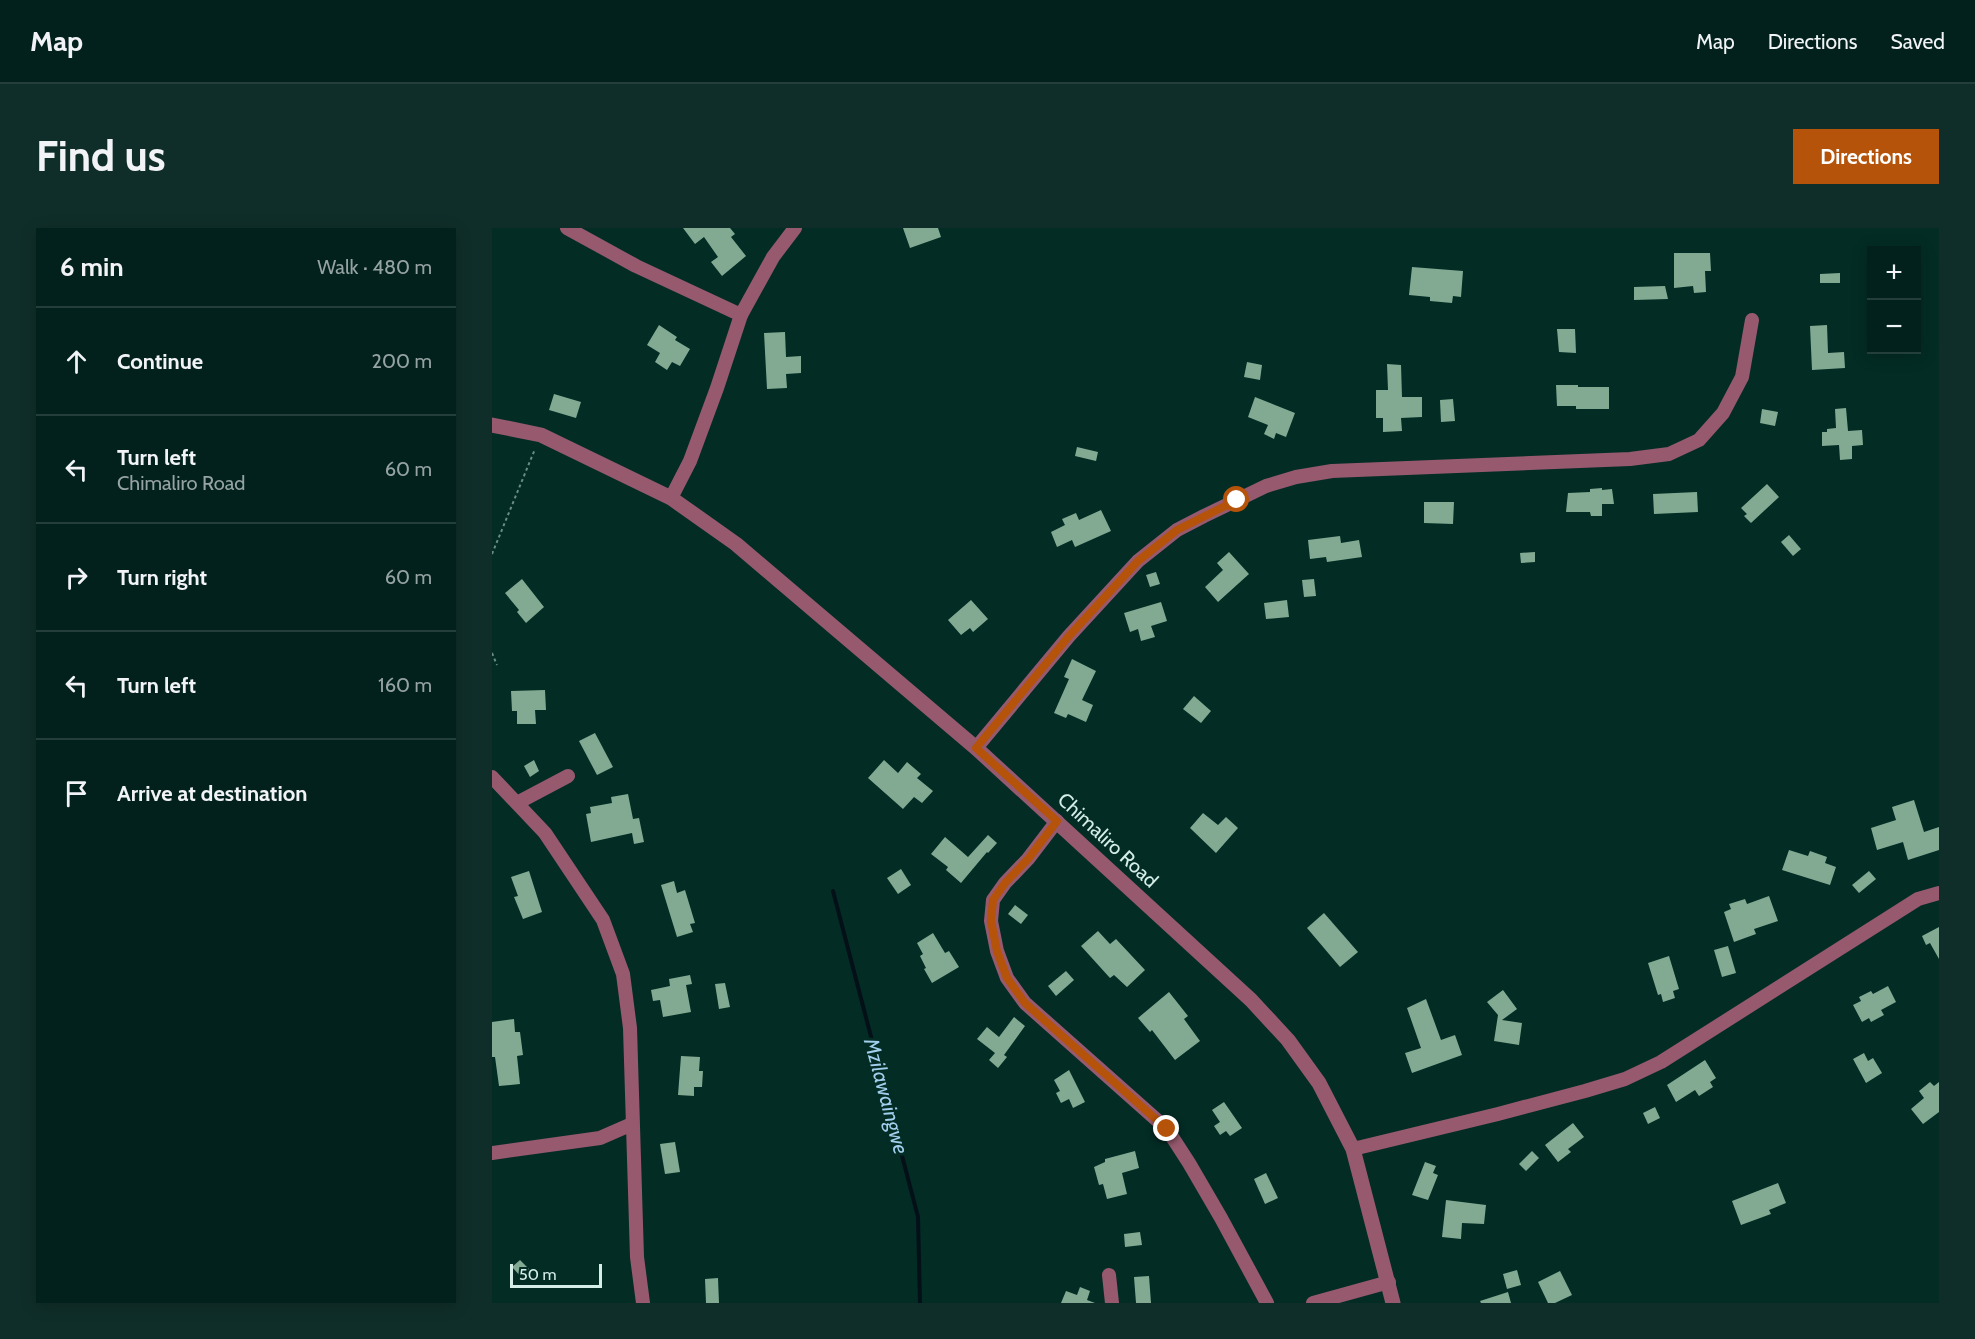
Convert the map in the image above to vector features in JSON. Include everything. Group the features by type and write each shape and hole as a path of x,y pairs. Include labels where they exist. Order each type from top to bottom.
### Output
{"street":[{"path":"567,228 636,267 741,315"},
{"path":"671,498 694,451 741,315 773,257 795,228"},
{"path":"976,748 1069,636 1138,561 1177,530 1266,486 1296,477 1332,471 1619,460 1669,454 1699,440 1723,413 1742,377 1752,320"},
{"name":"Chimaliro Road","path":"492,425 541,435 671,498 736,544 976,748 1251,1000 1288,1040 1319,1083 1353,1149 1393,1303"},
{"path":"517,803 568,776"},
{"path":"492,777 545,833 603,921 623,974 630,1028 637,1257 643,1303"},
{"path":"1057,821 993,900 991,921 997,951 1007,978 1025,1003 1167,1129 1216,1209 1267,1303"},
{"path":"1353,1149 1498,1114 1625,1079 1661,1062 1918,899 1939,893"},
{"path":"492,1153 600,1138 632,1124"},
{"path":"1109,1275 1112,1303"},
{"path":"1313,1303 1389,1282"}],"path":[{"path":"492,554 541,435"},
{"path":"492,653 497,664"}],"building":[{"path":"683,228 730,228 735,234 731,237 746,256 722,276 711,262 718,257 704,237 695,244"},
{"path":"903,228 938,228 941,237 910,248"},
{"path":"1674,253 1710,253 1711,271 1705,271 1706,292 1694,293 1693,286 1674,288"},
{"path":"1412,267 1463,271 1461,297 1453,296 1452,303 1430,301 1430,297 1409,295"},
{"path":"1840,273 1840,283 1820,283 1820,274"},
{"path":"1665,286 1668,299 1634,300 1634,287"},
{"path":"659,325 677,337 675,340 690,349 680,366 672,362 667,370 655,362 660,353 647,345"},
{"path":"1827,325 1828,353 1844,352 1845,368 1812,370 1810,326"},
{"path":"1557,329 1575,329 1576,353 1559,352"},
{"path":"785,332 786,357 801,356 801,373 786,374 787,388 767,389 764,333"},
{"path":"1247,362 1262,365 1260,380 1244,377"},
{"path":"1387,364 1401,365 1402,397 1422,397 1422,417 1401,418 1402,431 1383,432 1383,418 1376,418 1376,390 1388,390"},
{"path":"1556,385 1609,387 1609,409 1576,409 1576,406 1557,406"},
{"path":"554,394 581,402 576,418 549,410"},
{"path":"1255,397 1295,413 1286,437 1276,433 1274,439 1264,434 1268,425 1248,417"},
{"path":"1453,399 1455,421 1441,422 1440,400"},
{"path":"1846,408 1848,431 1862,430 1863,445 1852,446 1852,459 1840,460 1839,445 1822,446 1822,432 1836,428 1835,409"},
{"path":"1762,409 1778,412 1775,426 1760,423"},
{"path":"1077,447 1098,452 1096,461 1075,456"},
{"path":"1767,484 1779,497 1751,523 1744,516 1747,514 1741,508"},
{"path":"1602,488 1602,490 1612,489 1614,504 1602,504 1602,516 1591,516 1590,512 1566,512 1568,493 1590,492 1590,489"},
{"path":"1697,492 1698,512 1654,514 1653,494"},
{"path":"1424,502 1454,502 1453,524 1424,523"},
{"path":"1101,510 1111,531 1075,547 1072,540 1057,547 1051,532 1065,525 1062,519 1076,513 1079,520"},
{"path":"1789,535 1801,549 1793,556 1781,542"},
{"path":"1340,536 1341,543 1359,540 1362,557 1327,562 1326,557 1310,559 1308,540"},
{"path":"1229,552 1249,574 1218,602 1205,587 1223,570 1217,563"},
{"path":"1535,552 1535,562 1521,563 1520,553"},
{"path":"1156,572 1160,584 1150,587 1146,575"},
{"path":"522,579 544,607 526,623 505,593"},
{"path":"1314,579 1316,596 1304,597 1302,580"},
{"path":"971,600 988,619 973,632 970,628 961,635 948,620"},
{"path":"1287,600 1289,617 1266,619 1264,603"},
{"path":"1161,602 1167,621 1151,626 1155,637 1141,641 1138,629 1130,632 1124,613"},
{"path":"1072,659 1096,671 1082,700 1093,705 1086,722 1068,714 1066,718 1054,713 1069,679 1064,677"},
{"path":"545,690 546,710 535,710 536,724 517,724 517,711 512,711 511,691"},
{"path":"1194,696 1211,711 1201,723 1183,709"},
{"path":"595,733 613,767 597,775 579,741"},
{"path":"534,760 539,771 530,777 524,766"},
{"path":"884,760 898,773 907,762 921,774 917,778 933,791 922,803 914,797 903,809 868,778"},
{"path":"628,794 633,819 639,818 644,842 634,844 632,833 591,842 586,814 591,813 590,807 612,803 611,797"},
{"path":"1914,800 1924,832 1939,827 1939,850 1908,860 1903,842 1877,850 1871,828 1896,820 1892,807"},
{"path":"1203,813 1218,825 1226,817 1238,828 1216,853 1190,828"},
{"path":"988,835 997,843 961,883 946,870 948,867 931,854 945,837 968,857"},
{"path":"1789,850 1808,856 1810,851 1827,857 1825,863 1836,867 1830,885 1782,870"},
{"path":"901,869 911,885 898,894 887,878"},
{"path":"529,871 542,912 523,919 514,897 518,896 511,877"},
{"path":"1869,871 1876,879 1859,893 1852,885"},
{"path":"674,881 677,893 685,890 695,923 690,924 693,932 677,937 661,885"},
{"path":"1769,896 1778,921 1754,929 1756,934 1734,942 1724,912 1731,909 1729,904 1745,899 1747,904"},
{"path":"1015,905 1028,915 1021,924 1008,914"},
{"path":"1324,913 1358,952 1340,967 1307,928"},
{"path":"1939,927 1939,959 1930,943 1926,945 1922,936"},
{"path":"1098,931 1110,944 1116,939 1145,970 1127,987 1114,975 1110,978 1081,946"},
{"path":"933,933 945,953 949,951 959,967 932,983 924,969 926,968 920,956 923,954 917,943"},
{"path":"1728,946 1736,973 1722,977 1714,950"},
{"path":"1669,956 1679,989 1673,991 1675,998 1663,1002 1661,994 1658,995 1648,963"},
{"path":"1066,971 1074,980 1056,996 1048,986"},
{"path":"690,975 692,984 686,985 691,1012 663,1017 660,1000 653,1001 651,990 670,986 669,979"},
{"path":"725,983 730,1007 719,1009 715,984"},
{"path":"1888,986 1896,1002 1881,1010 1884,1015 1871,1022 1869,1018 1862,1022 1853,1005 1861,1001 1859,997 1871,991 1873,994"},
{"path":"1503,990 1517,1009 1502,1020 1522,1023 1519,1045 1494,1041 1498,1015 1487,1002"},
{"path":"1169,992 1188,1016 1184,1019 1200,1041 1175,1060 1152,1030 1150,1032 1138,1018"},
{"path":"1426,999 1441,1040 1455,1035 1462,1055 1412,1073 1405,1053 1421,1048 1407,1008"},
{"path":"1014,1017 1025,1026 1004,1055 1007,1057 998,1068 989,1060 995,1053 977,1039 987,1027 999,1037"},
{"path":"514,1019 515,1032 520,1032 523,1055 517,1056 520,1084 499,1086 495,1057 492,1057 492,1022"},
{"path":"1864,1053 1868,1061 1873,1058 1882,1073 1866,1083 1853,1059"},
{"path":"681,1056 700,1057 699,1071 703,1071 702,1087 694,1087 694,1096 678,1095"},
{"path":"1705,1060 1716,1078 1710,1082 1713,1087 1699,1096 1695,1090 1676,1102 1667,1085"},
{"path":"1069,1070 1085,1102 1073,1108 1069,1099 1061,1103 1056,1093 1060,1091 1054,1080"},
{"path":"1930,1082 1934,1086 1939,1082 1939,1112 1923,1124 1911,1109 1924,1098 1919,1091"},
{"path":"1224,1102 1242,1128 1230,1136 1226,1131 1220,1135 1214,1126 1220,1122 1212,1110"},
{"path":"1655,1107 1660,1118 1648,1124 1643,1113"},
{"path":"1573,1123 1584,1137 1568,1149 1571,1152 1558,1162 1545,1145"},
{"path":"675,1142 680,1172 665,1174 660,1144"},
{"path":"1135,1151 1139,1168 1122,1173 1127,1194 1107,1199 1103,1184 1099,1185 1094,1167 1105,1162 1105,1159"},
{"path":"1532,1151 1539,1158 1526,1171 1519,1164"},
{"path":"1425,1162 1436,1166 1433,1173 1438,1175 1428,1200 1412,1195"},
{"path":"1266,1173 1278,1198 1265,1204 1254,1179"},
{"path":"1778,1183 1786,1203 1769,1210 1771,1214 1741,1225 1732,1201"},
{"path":"1446,1200 1486,1205 1484,1224 1462,1223 1461,1239 1442,1237"},
{"path":"1140,1232 1142,1245 1125,1247 1124,1234"},
{"path":"520,1260 530,1270 522,1278 512,1267"},
{"path":"1517,1270 1521,1285 1507,1289 1503,1274"},
{"path":"1560,1271 1572,1295 1555,1303 1548,1303 1538,1282"},
{"path":"1149,1276 1151,1303 1136,1303 1134,1277"},
{"path":"718,1278 719,1303 706,1303 705,1279"},
{"path":"1080,1287 1090,1291 1087,1300 1095,1303 1061,1303 1066,1291 1077,1295"},
{"path":"1508,1292 1511,1303 1481,1303 1480,1301"}],"waterway":[{"name":"Mzilawaingwe","path":"833,891 918,1217 920,1303"}],"route":[{"path":"1167,1129 1025,1003 1007,978 997,951 991,921 993,900 1057,821 976,748 1069,636 1138,561 1177,530 1237,500"}]}
